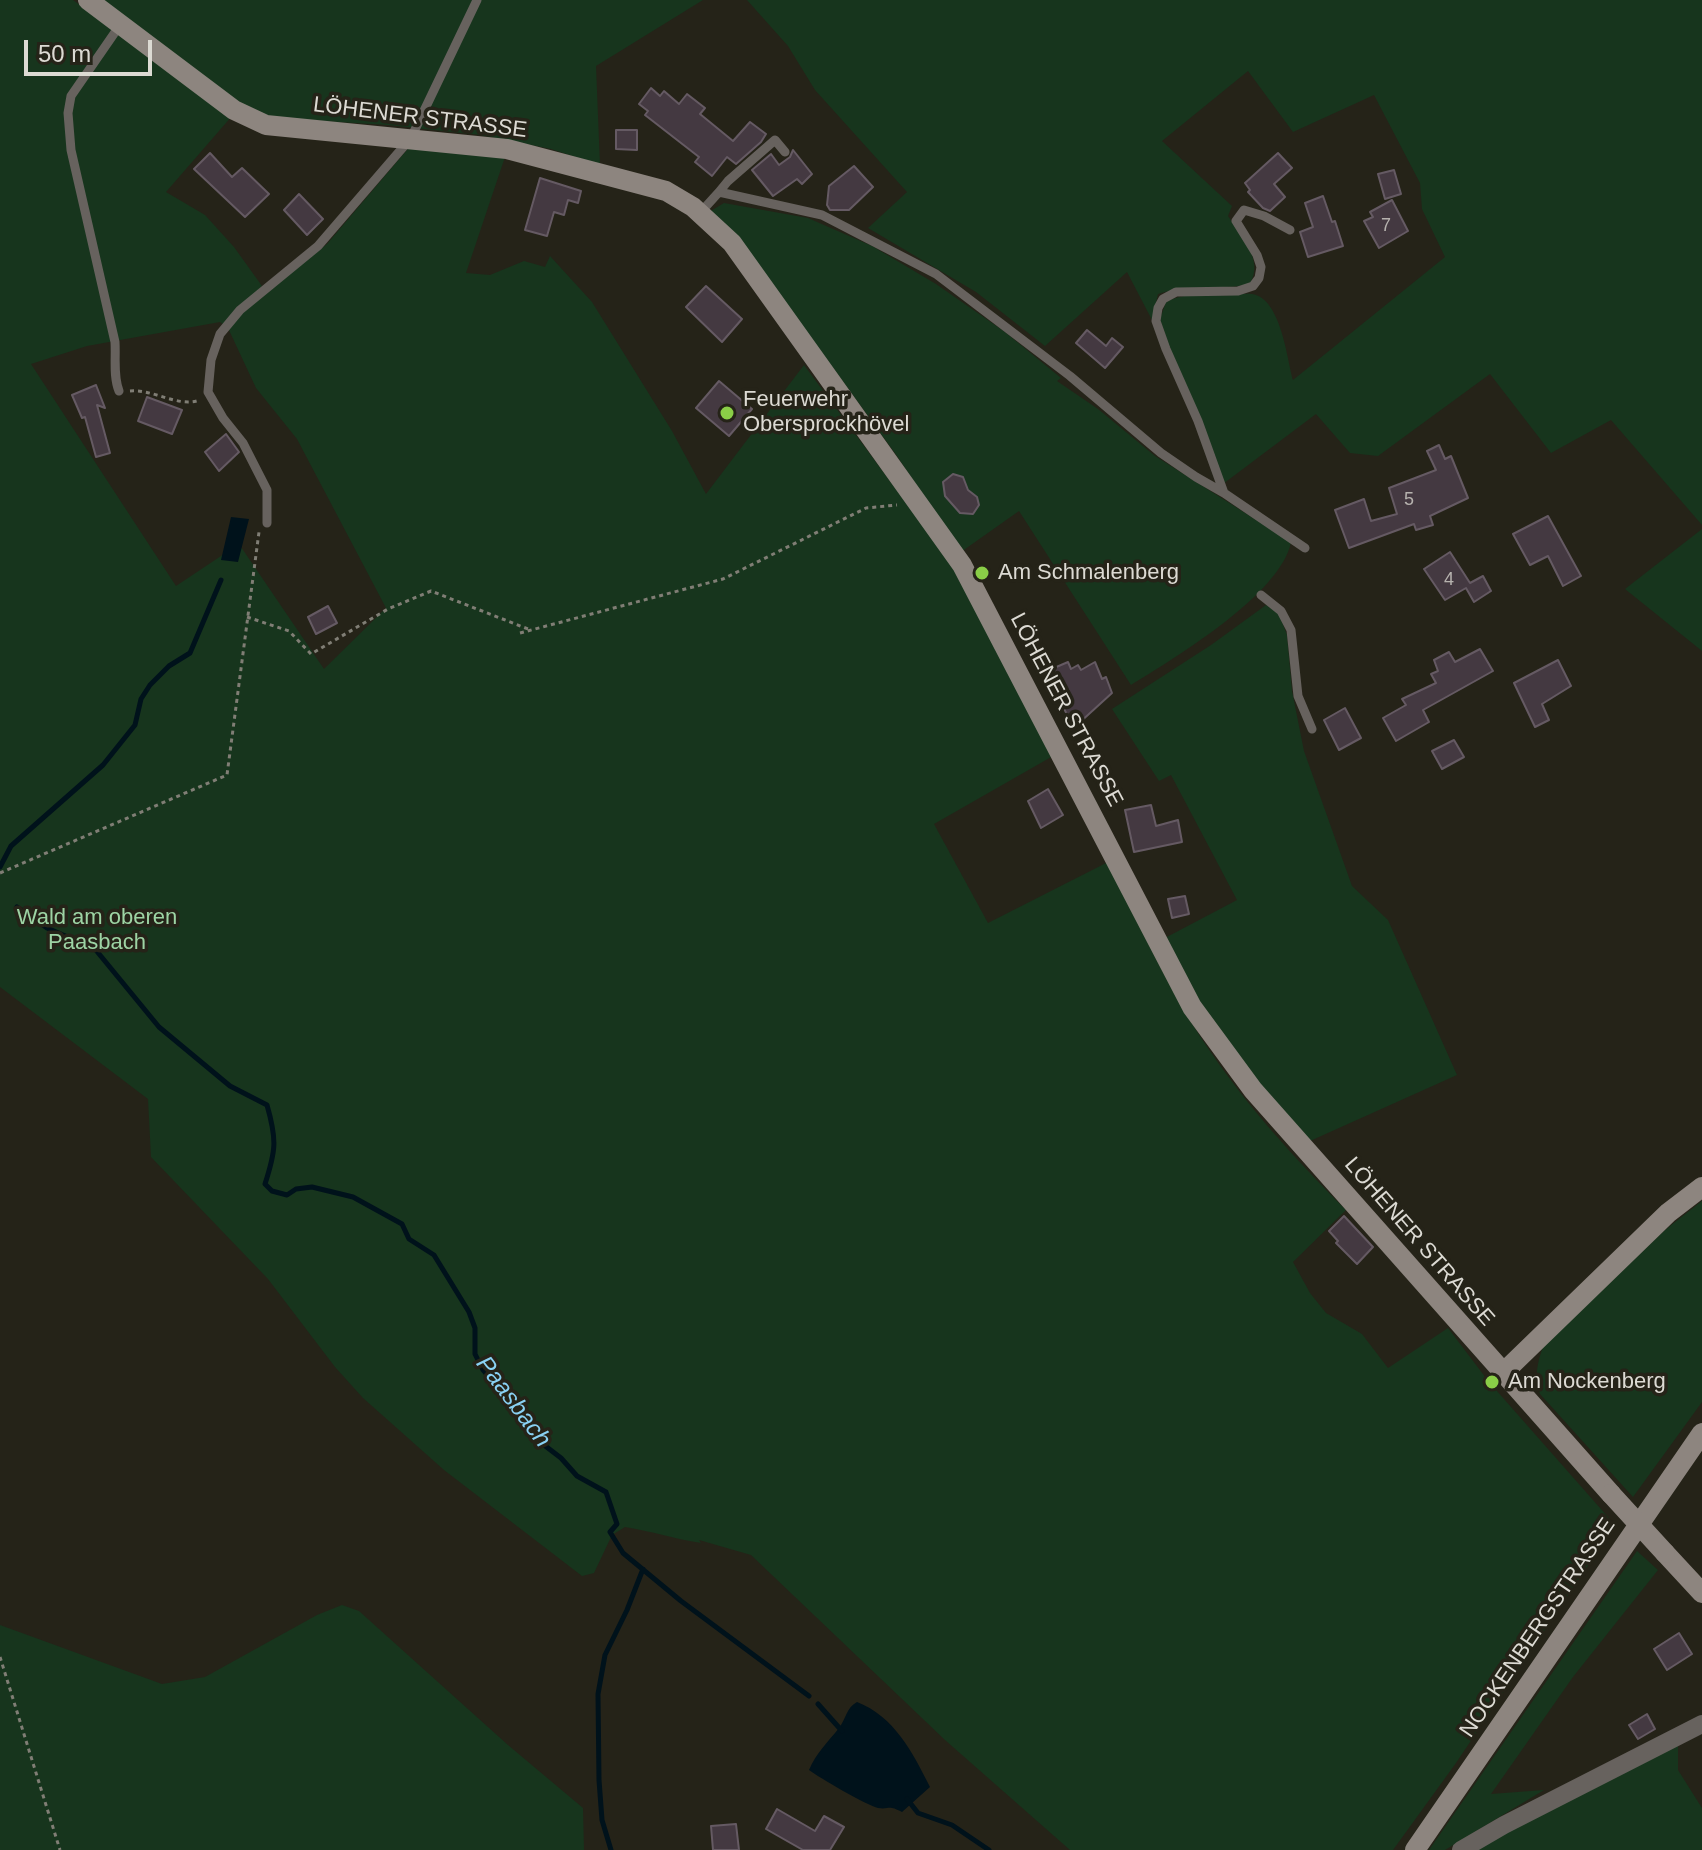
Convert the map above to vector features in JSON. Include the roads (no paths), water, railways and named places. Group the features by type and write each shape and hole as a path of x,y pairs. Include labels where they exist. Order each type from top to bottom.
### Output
{"street":[{"name":"LÖHENER STRASSE","path":"88,0 234,110 266,125 507,149 666,191 700,213 732,243 962,565 1192,1007 1253,1090 1502,1374 1702,1593"},
{"path":"1502,1374 1668,1213 1702,1187"},
{"name":"NOCKENBERGSTRASSE","path":"1415,1850 1702,1433"},
{"path":"1461,1850 1532,1810 1702,1724"}],"lane":[{"path":"267,527 267,490 243,443 208,392 211,360 220,334 240,310 318,246 411,138 477,0"},
{"path":"119,391 115,380 115,342 71,150 68,113 71,96 120,25"},
{"path":"700,213 728,181 775,140 785,152"},
{"path":"719,192 822,215 936,274 1070,376 1161,453 1305,548"},
{"path":"1224,493 1156,321 1158,308 1163,299 1176,292 1238,291 1253,286 1259,278 1261,267 1236,221 1244,210 1290,230"},
{"path":"1261,595 1281,611 1291,630 1298,696 1312,729"}],"water":[{"path":"231,517 249,519 238,562 221,560"},
{"path":"857,1702 882,1716 892,1726 930,1787 902,1812 873,1806 809,1770"}],"waterway":[{"path":"0,867 11,846 103,765 135,725 141,699 150,685 169,666 190,653 221,580"},
{"name":"Paasbach","path":"17,907 47,928 95,949 159,1027 230,1086 267,1105 274,1145 265,1184 272,1191 287,1195 296,1189 312,1187 353,1197 402,1224 409,1239 434,1255 469,1312 475,1328 475,1354 483,1370 494,1383 519,1401 544,1445 577,1476 606,1492 617,1524 610,1532 623,1553 681,1601 809,1696"},
{"path":"611,1850 602,1820 598,1694 605,1655 643,1569"},
{"name":"Paasbach","path":"818,1704 842,1731"},
{"name":"Paasbach","path":"907,1799 918,1813 952,1825 989,1850"}],"place":[{"name":"Feuerwehr Obersprockhövel","path":"727,413"},
{"name":"Am Schmalenberg","path":"982,573"},
{"name":"Am Nockenberg","path":"1492,1382"}],"park label":[{"name":"Wald am oberen Paasbach","path":"97,930"}]}
